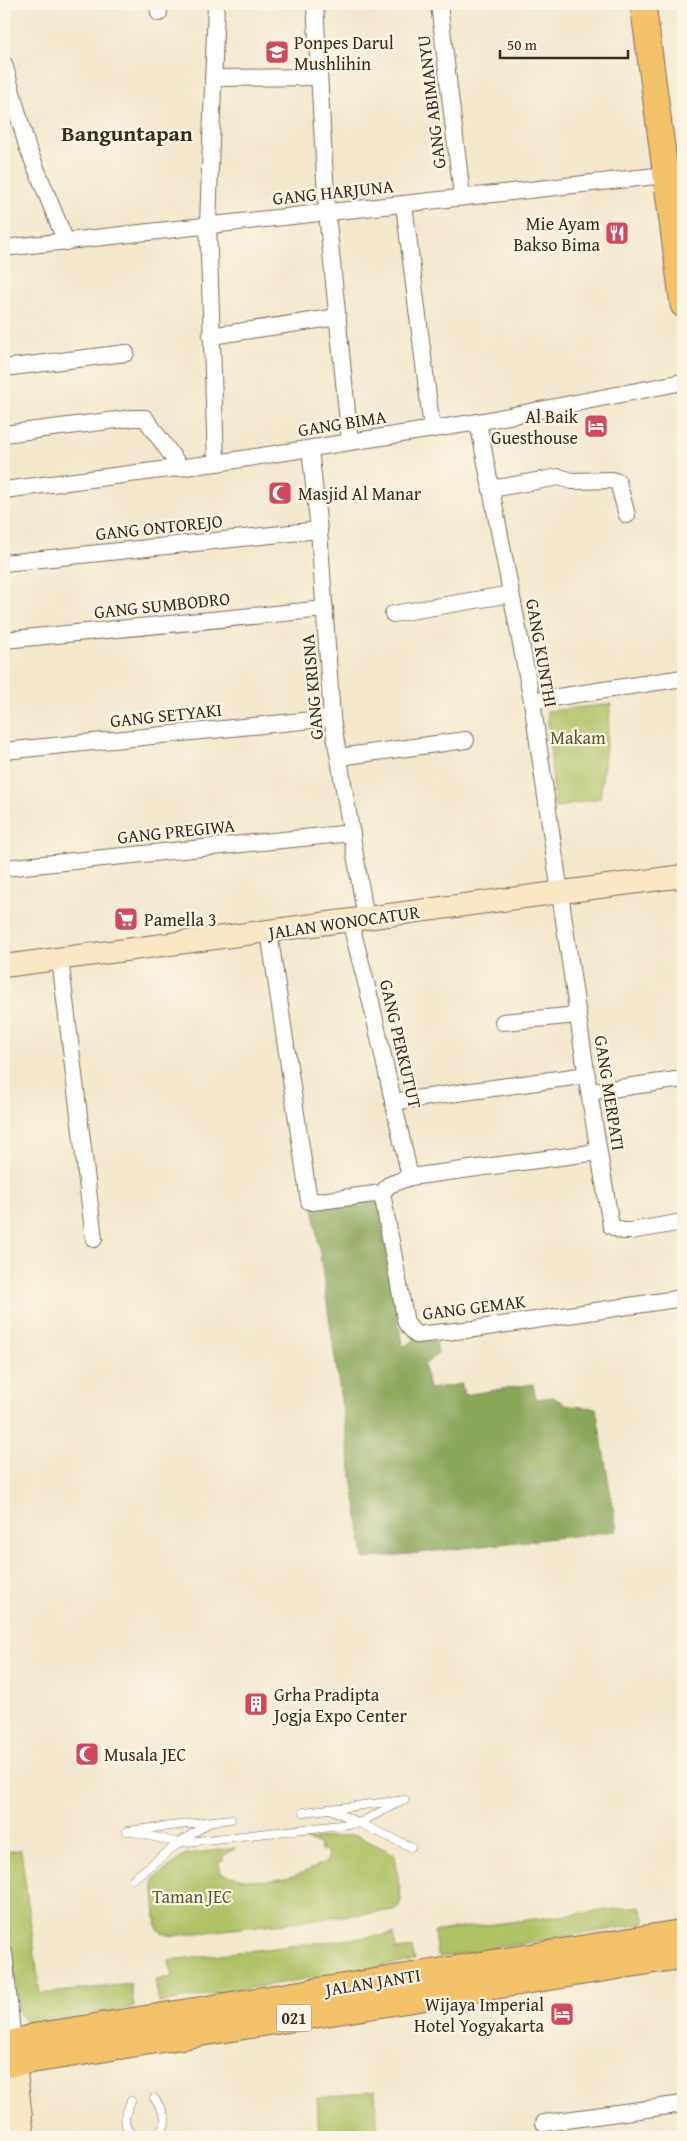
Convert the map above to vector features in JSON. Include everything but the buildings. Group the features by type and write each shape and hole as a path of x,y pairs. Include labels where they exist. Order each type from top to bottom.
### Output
{"main road":[{"path":"644,4 675,174 683,305"},
{"name":"JALAN JANTI","path":"431,1985 683,1932"},
{"name":"JALAN JANTI","path":"9,2054 431,1985 683,1956"}],"street":[{"path":"216,4 208,224 216,463"},
{"path":"315,4 327,214 350,442"},
{"name":"GANG ABIMANYU","path":"439,4 462,196"},
{"path":"4,64 27,146 66,242"},
{"path":"213,78 318,77"},
{"name":"GANG HARJUNA","path":"4,248 208,224 327,214 462,196 675,174"},
{"path":"404,204 432,429"},
{"path":"211,336 338,317"},
{"path":"4,368 126,353"},
{"name":"GANG BIMA","path":"4,490 180,468 310,449 478,422 683,382"},
{"path":"4,434 145,418 180,468"},
{"name":"GANG KUNTHI","path":"478,422 532,701 559,892"},
{"name":"GANG KRISNA","path":"310,449 319,530 332,718 352,833 358,920"},
{"path":"491,489 559,478 572,481 612,480 618,482 621,488 626,515"},
{"name":"GANG ONTOREJO","path":"4,563 319,530"},
{"path":"393,614 511,594"},
{"name":"GANG SUMBODRO","path":"4,640 325,609"},
{"path":"532,701 683,678"},
{"name":"GANG SETYAKI","path":"4,751 332,718"},
{"path":"339,757 466,740"},
{"name":"GANG PREGIWA","path":"4,868 352,833"},
{"name":"JALAN WONOCATUR","path":"4,966 683,876"},
{"name":"GANG MERPATI","path":"559,892 611,1226 622,1231 631,1231 683,1222"},
{"name":"GANG PERKUTUT","path":"358,920 371,1002 410,1177"},
{"path":"268,932 306,1197 312,1202 382,1193 389,1185 410,1177 598,1152"},
{"path":"60,959 94,1238"},
{"path":"503,1022 578,1015"},
{"path":"393,1102 587,1075"},
{"path":"589,1092 683,1079"},
{"name":"GANG GEMAK","path":"382,1193 406,1323 416,1335 465,1331 683,1298"},
{"path":"4,1953 10,2015 9,2054 24,2137"},
{"path":"544,2123 683,2104"}],"lane":[{"path":"231,1819 127,1830 179,1843 359,1823 405,1800 304,1812"},
{"path":"330,1809 411,1848"},
{"path":"133,1879 211,1821"},
{"path":"147,2137 158,2134 165,2122 162,2109 154,2098"},
{"path":"131,2102 125,2114 126,2128 133,2135 141,2137"}],"green space":[{"name":"Makam","path":"611,704 600,798 555,808 547,711"},
{"path":"378,1201 402,1344 405,1346 414,1340 436,1341 438,1353 424,1365 429,1389 462,1384 464,1395 533,1384 536,1399 552,1397 570,1406 596,1408 617,1531 364,1559 313,1206"},
{"name":"Taman JEC","path":"356,1835 395,1854 401,1900 399,1906 394,1910 173,1936 162,1933 157,1928 153,1879 186,1854 236,1848 223,1856 223,1861 219,1862 221,1873 250,1880 276,1880 301,1873 328,1860 327,1851 321,1851 320,1844 306,1840"},
{"path":"21,1850 40,1994 130,1984 134,2007 35,2023 27,2022 21,2017 4,1877 4,1852"},
{"path":"640,1906 645,1921 643,1924 441,1957 437,1955 434,1933 437,1931"},
{"path":"394,1934 396,1950 412,1948 415,1961 159,2003 155,1980 172,1977 169,1960"},
{"path":"375,2091 378,2136 419,2137 319,2137 317,2098"}],"place":[{"name":"Ponpes Darul Mushlihin","path":"277,52"},
{"name":"Mie Ayam Bakso Bima","path":"617,233"},
{"name":"Al Baik Guesthouse","path":"596,426"},
{"name":"Masjid Al Manar","path":"280,493"},
{"name":"Pamella 3","path":"126,919"},
{"name":"Grha Pradipta Jogja Expo Center","path":"256,1704"},
{"name":"Musala JEC","path":"87,1754"},
{"name":"Wijaya Imperial Hotel Yogyakarta","path":"562,2014"}],"district":[{"name":"Banguntapan","path":"127,133"}]}
